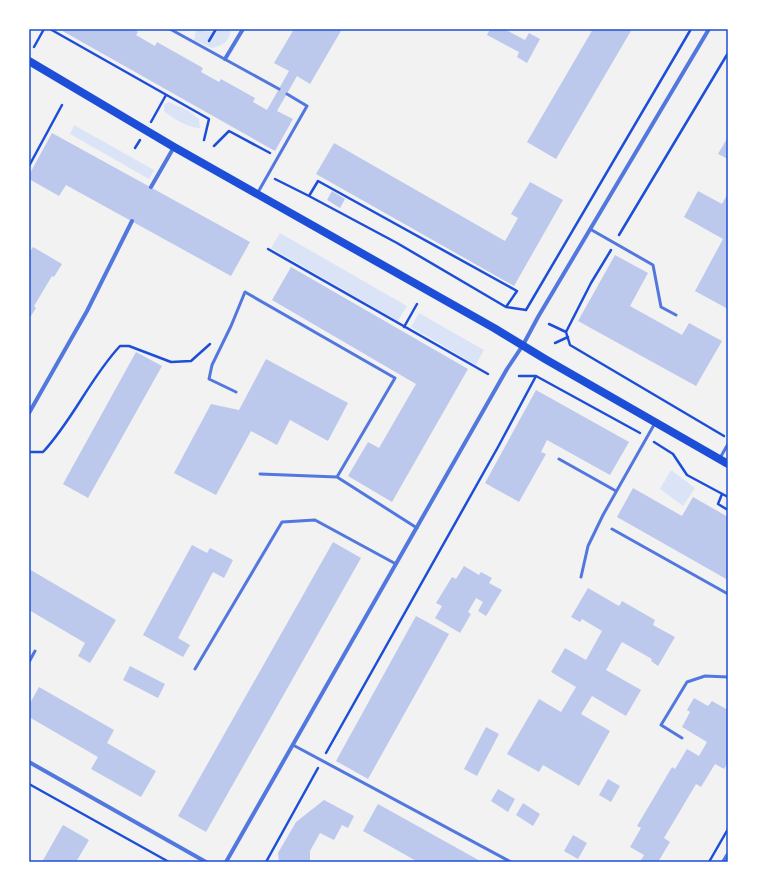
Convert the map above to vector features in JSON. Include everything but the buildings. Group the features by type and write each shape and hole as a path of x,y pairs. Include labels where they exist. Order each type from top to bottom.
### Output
{"main road":[{"path":"29,61 257,195 523,345 728,464"}],"street":[{"path":"225,59 243,29"},
{"path":"226,862 507,369 523,345 708,29"},
{"path":"151,187 174,147"},
{"path":"29,413 87,311 132,221"},
{"path":"29,762 206,862"},
{"path":"723,862 728,854"}],"lane":[{"path":"170,29 278,89"},
{"path":"257,195 307,106 287,94"},
{"path":"590,229 653,265 661,307 676,315"},
{"path":"236,392 209,379 212,365 231,326 245,292 395,378 337,478"},
{"path":"581,577 588,546 616,491 656,422"},
{"path":"720,459 728,444"},
{"path":"559,459 616,491"},
{"path":"260,474 337,478 417,528"},
{"path":"195,669 282,522 315,520 396,564"},
{"path":"612,529 728,594"},
{"path":"29,662 36,652"},
{"path":"682,738 661,725 687,682 705,676 728,678"},
{"path":"293,745 511,862"}],"path":[{"path":"34,47 44,29"},
{"path":"50,29 209,119 204,140"},
{"path":"268,176 397,243 506,307 526,310 691,29"},
{"path":"566,332 591,283 728,53"},
{"path":"156,114 166,95"},
{"path":"29,166 62,104"},
{"path":"214,146 230,131 278,158"},
{"path":"309,196 318,181 517,291 506,307"},
{"path":"268,250 488,374"},
{"path":"404,327 417,304"},
{"path":"550,324 566,332 570,345 728,438"},
{"path":"555,343 568,338"},
{"path":"29,452 43,452 55,439 108,359 120,346 129,346 171,362 191,361 214,341"},
{"path":"519,376 536,376 648,437 673,454 688,475 728,497"},
{"path":"266,862 498,447 536,376"},
{"path":"722,494 718,504 728,510"},
{"path":"29,784 169,862"},
{"path":"709,862 728,829"}],"shaded area":[{"path":"181,29 201,29 212,32 216,29 231,29 229,37 225,42 212,48 194,40 196,30 186,31"},
{"path":"169,102 189,111 199,119 200,128 195,128 185,124 164,111 164,104"},
{"path":"74,125 154,170 149,179 70,134"},
{"path":"280,233 407,306 398,321 271,248"},
{"path":"419,313 484,350 476,365 411,327"},
{"path":"671,470 695,488 683,506 660,489"}]}
